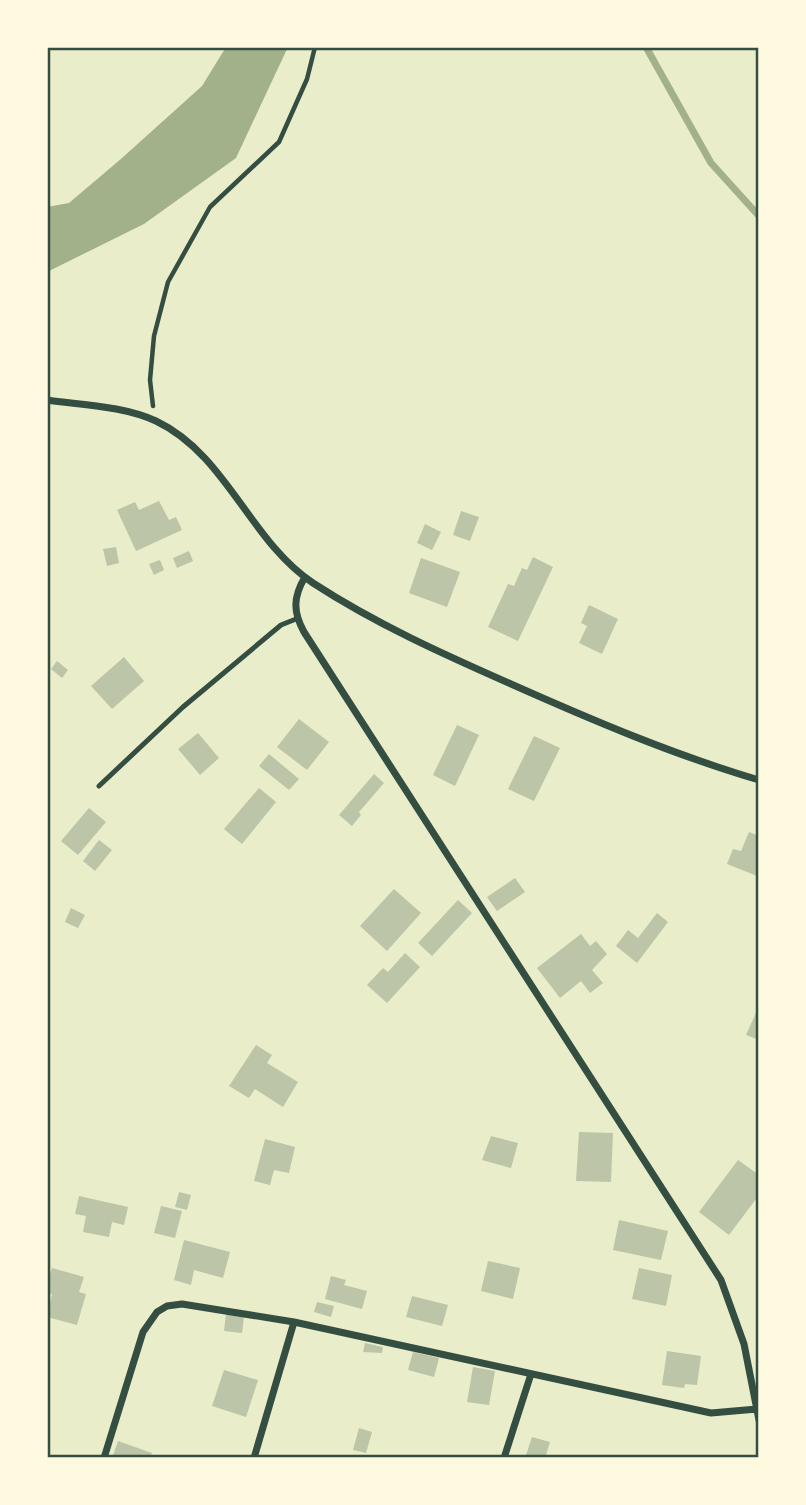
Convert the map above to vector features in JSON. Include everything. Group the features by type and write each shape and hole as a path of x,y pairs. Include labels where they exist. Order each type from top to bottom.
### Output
{"street":[{"path":"47,400 115,410 155,420 203,454 275,551 304,577 403,636 596,722 759,780"},
{"path":"304,577 296,593 296,619 721,1280 744,1344 759,1420"},
{"path":"104,1458 143,1332 157,1312 167,1306 182,1304 294,1322 711,1413 757,1409"},
{"path":"254,1458 294,1322"},
{"path":"504,1458 531,1374"}],"lane":[{"path":"99,786 193,699 281,625 296,619"}],"path":[{"path":"155,420 150,380 152,358 168,282 210,206 279,142 307,79 314,47"}],"shaded area":[{"path":"226,47 288,47 236,158 144,224 47,272 47,207 69,203 122,158 202,86"}],"building":[{"path":"159,501 169,520 176,517 182,530 136,551 117,510 135,502 139,510"},
{"path":"461,511 479,517 470,541 453,535"},
{"path":"425,524 441,532 432,550 417,543"},
{"path":"116,547 119,563 107,566 103,549"},
{"path":"189,551 193,561 177,568 173,558"},
{"path":"533,557 553,567 518,641 488,627 508,584 514,586 522,568 527,570"},
{"path":"421,558 460,572 447,607 409,593"},
{"path":"160,560 164,570 154,575 149,564"},
{"path":"589,605 618,619 602,654 579,643 587,626 581,623"},
{"path":"124,657 144,681 112,709 91,686"},
{"path":"57,661 68,670 62,678 51,669"},
{"path":"299,719 329,742 307,770 277,747"},
{"path":"457,725 479,735 455,786 433,775"},
{"path":"198,733 219,758 200,775 178,749"},
{"path":"534,736 560,748 534,801 508,789"},
{"path":"269,754 299,779 289,790 259,766"},
{"path":"374,774 384,783 359,812 361,815 352,826 339,815"},
{"path":"259,788 276,802 242,844 224,829"},
{"path":"89,808 106,822 78,855 61,841"},
{"path":"749,832 759,836 757,876 727,864 733,849 741,851"},
{"path":"99,840 112,850 95,871 83,861"},
{"path":"515,878 525,892 497,911 487,897"},
{"path":"394,889 421,913 387,951 360,926"},
{"path":"458,900 472,913 432,956 418,943"},
{"path":"71,908 85,915 78,928 65,922"},
{"path":"657,913 668,922 637,963 616,946 628,930 638,938"},
{"path":"581,934 590,946 596,941 607,954 592,970 603,983 590,993 581,981 560,998 537,968"},
{"path":"405,953 420,967 387,1003 367,985 383,968 388,972"},
{"path":"759,1006 759,1040 746,1035"},
{"path":"256,1045 272,1055 267,1063 298,1082 283,1107 255,1089 249,1098 229,1086"},
{"path":"579,1132 613,1133 611,1182 576,1181"},
{"path":"491,1136 518,1143 511,1168 482,1160"},
{"path":"265,1139 295,1147 289,1173 274,1170 270,1185 254,1181"},
{"path":"738,1160 759,1175 759,1195 729,1235 699,1212"},
{"path":"179,1192 191,1195 187,1210 175,1207"},
{"path":"79,1196 128,1207 124,1225 112,1222 109,1237 83,1232 86,1216 75,1214"},
{"path":"161,1206 182,1211 175,1238 154,1233"},
{"path":"619,1220 668,1231 661,1260 613,1250"},
{"path":"184,1240 230,1252 223,1278 194,1270 191,1285 174,1280"},
{"path":"488,1261 520,1268 513,1299 481,1291"},
{"path":"52,1268 84,1277 79,1292 86,1294 77,1325 47,1317 52,1294 47,1293 47,1283"},
{"path":"639,1268 672,1275 666,1306 632,1299"},
{"path":"331,1276 346,1280 344,1285 367,1291 362,1309 325,1299"},
{"path":"412,1296 448,1305 442,1326 406,1317"},
{"path":"317,1302 334,1306 331,1317 314,1312"},
{"path":"226,1314 244,1316 242,1333 224,1331"},
{"path":"365,1343 383,1347 382,1353 363,1352"},
{"path":"667,1351 701,1356 697,1385 685,1384 684,1388 662,1385"},
{"path":"413,1352 439,1358 434,1377 408,1370"},
{"path":"473,1367 495,1371 489,1405 467,1402"},
{"path":"224,1370 258,1380 246,1417 212,1406"},
{"path":"359,1428 372,1432 366,1453 353,1450"},
{"path":"532,1437 550,1442 545,1458 525,1458"},
{"path":"118,1441 152,1453 150,1458 112,1458"}],"waterway":[{"path":"646,47 711,163 759,216"}]}
